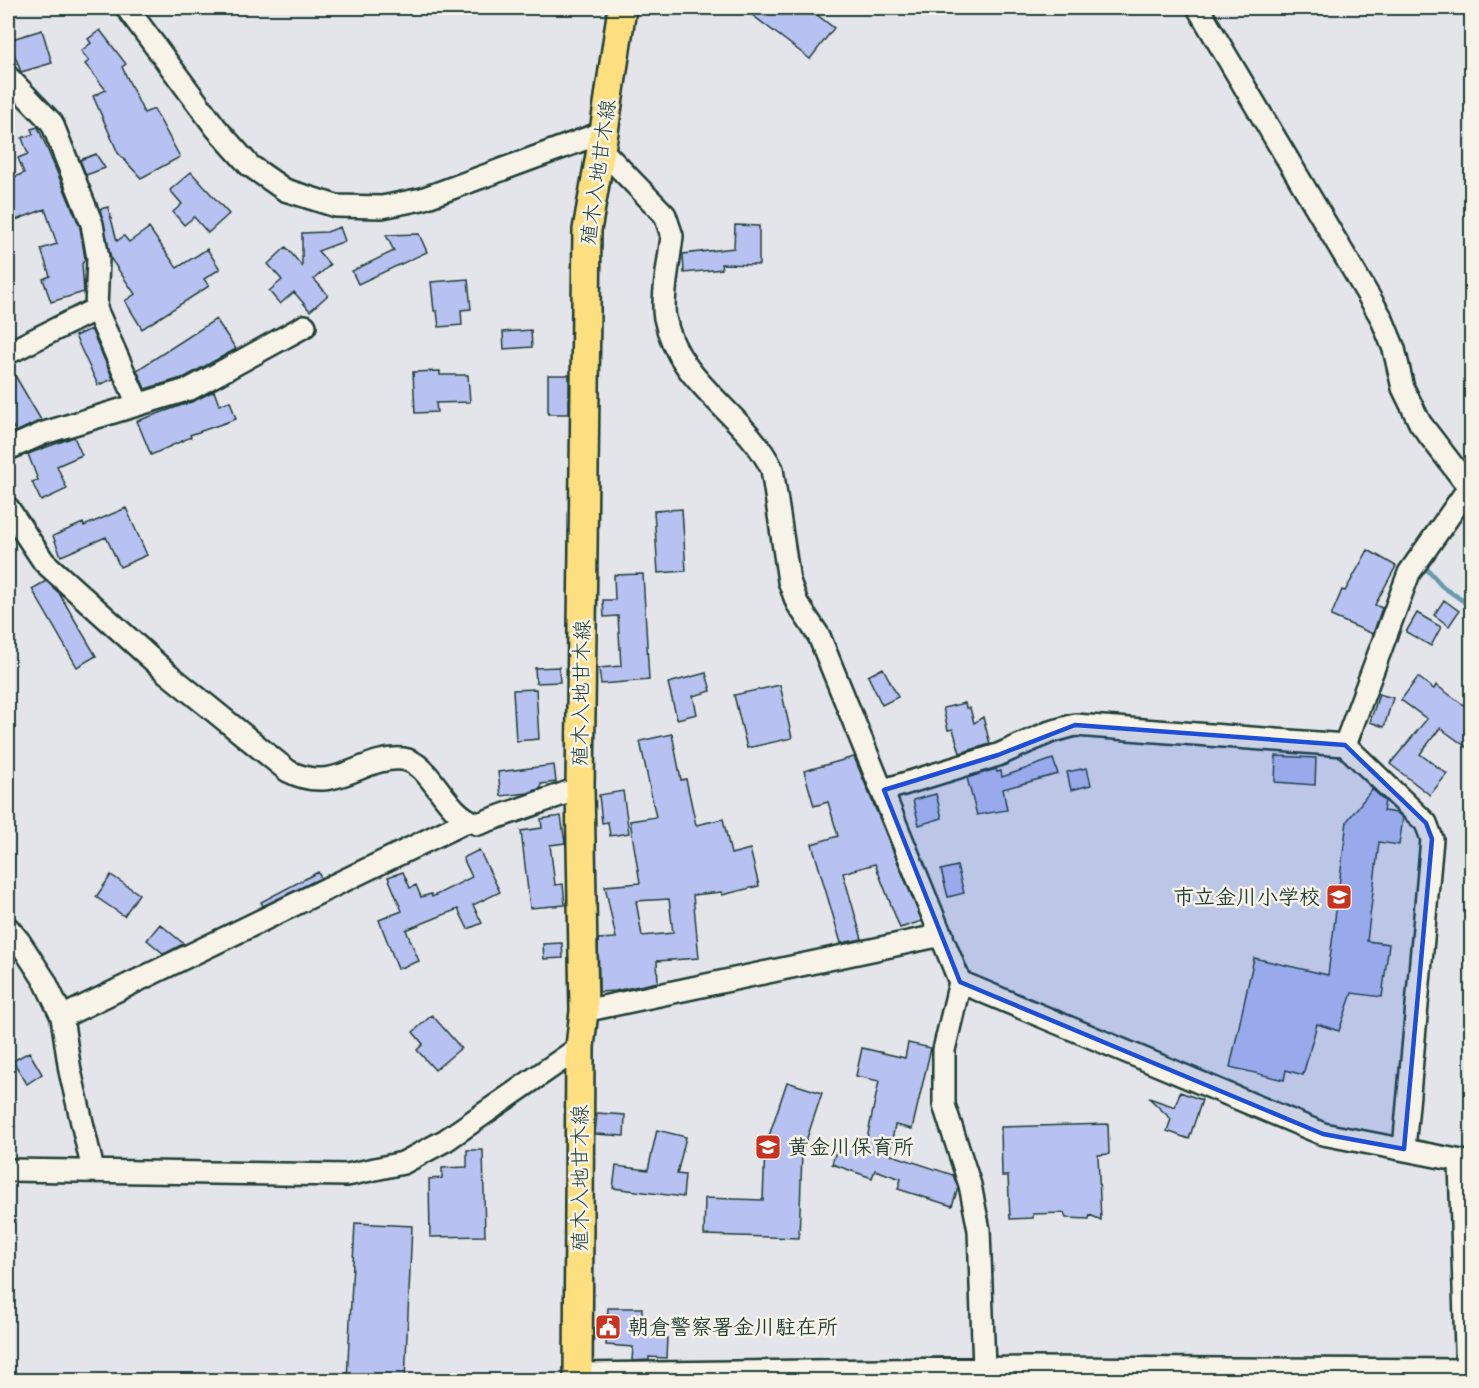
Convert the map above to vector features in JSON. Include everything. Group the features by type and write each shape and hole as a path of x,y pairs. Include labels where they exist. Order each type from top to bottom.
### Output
{"main road":[{"name":"殖木入地甘木線","path":"579,1377 580,1047 584,1011 579,788 586,230 622,8"}],"street":[{"path":"127,8 216,128 249,165 285,190 336,206 382,207 422,199 602,141 665,215 670,224 672,236 664,316 674,344 685,367 700,386 746,429 764,452 772,469 789,581 797,603 819,636 884,790 960,982 944,1050 944,1105 970,1185 979,1230 984,1368"},
{"path":"1198,8 1382,317 1394,349 1403,388 1420,423 1470,490 1409,573 1345,745"},
{"path":"8,76 52,123 92,224 98,258 96,309 138,404"},
{"path":"8,353 96,309"},
{"path":"8,449 44,433 190,389 304,326"},
{"path":"8,508 44,562 167,673 288,771 301,778 324,780 386,761 405,759 419,767 452,809 467,821 478,824 579,788"},
{"path":"884,790 998,755 1050,732 1075,725 1345,745 1426,823 1432,839 1404,1149"},
{"path":"62,1017 467,821"},
{"path":"8,928 20,941 45,981 62,1017 70,1071 93,1170"},
{"path":"584,1011 942,935"},
{"path":"579,1377 984,1368 1025,1374 1468,1374 1466,1163 1323,1134 960,982"},
{"path":"8,1170 347,1175 403,1163 446,1140 580,1047"}],"highlighted area":[{"path":"1075,725 1345,745 1426,823 1432,839 1404,1149 1323,1134 960,982 884,790 998,755"}],"building":[{"path":"743,8 808,8 834,28 810,59"},
{"path":"42,30 52,63 21,72 9,40"},
{"path":"100,30 126,64 122,67 144,113 154,109 180,157 141,178 118,153 93,96 106,90 85,64 89,61 81,51 91,43 88,39"},
{"path":"38,127 80,227 85,259 82,264 84,292 51,302 43,279 50,276 41,249 57,244 45,209 8,223 8,180 24,173 18,158 28,154 22,138 33,134 31,129"},
{"path":"96,154 105,168 86,175 80,160"},
{"path":"191,172 229,214 208,233 194,217 184,225 173,212 182,204 170,190"},
{"path":"108,207 117,241 124,236 129,242 149,228 177,268 207,249 220,269 204,279 209,286 142,329 125,301 135,294 111,259 100,209"},
{"path":"735,225 759,226 759,265 721,264 722,269 684,273 683,254 734,248"},
{"path":"340,227 345,241 318,251 330,265 314,279 328,295 310,311 294,292 280,304 269,291 282,280 268,264 286,247 302,266 302,233 327,232"},
{"path":"419,234 427,252 358,284 352,271 394,251 386,235"},
{"path":"468,279 471,309 461,310 462,325 439,327 437,311 434,311 431,282"},
{"path":"216,319 236,349 185,377 145,389 137,370"},
{"path":"91,329 113,379 98,385 75,336"},
{"path":"531,330 532,347 504,349 503,332"},
{"path":"9,365 41,420 16,432 8,418"},
{"path":"440,371 440,375 468,375 470,402 436,403 437,412 415,413 413,372"},
{"path":"548,375 569,375 569,414 548,414"},
{"path":"214,391 219,405 230,401 236,419 190,435 191,437 151,455 137,421 194,401"},
{"path":"74,437 82,455 57,466 67,489 41,501 32,482 38,480 28,454"},
{"path":"126,508 147,555 120,567 106,537 61,556 53,536"},
{"path":"682,509 686,571 658,573 654,511"},
{"path":"1368,550 1396,566 1375,605 1382,608 1373,634 1331,616 1342,590 1345,591"},
{"path":"643,574 649,680 601,684 599,668 621,666 618,616 604,617 603,600 615,600 614,575"},
{"path":"46,581 59,593 96,656 77,667 32,589"},
{"path":"1444,600 1459,611 1449,626 1434,615"},
{"path":"1417,613 1441,627 1431,646 1406,632"},
{"path":"559,667 560,682 536,683 535,668"},
{"path":"883,668 898,697 882,705 868,676"},
{"path":"706,673 711,691 693,696 697,714 677,719 668,683"},
{"path":"1418,677 1434,689 1436,685 1472,711 1472,751 1440,728 1420,754 1447,774 1430,795 1390,764 1427,719 1401,700"},
{"path":"780,685 792,738 747,748 734,695"},
{"path":"536,689 539,739 516,741 513,690"},
{"path":"1379,694 1393,698 1384,727 1370,722"},
{"path":"965,703 966,708 970,708 974,723 983,717 990,744 960,753 953,729 948,730 943,708"},
{"path":"672,734 681,780 686,779 696,825 723,819 731,854 750,849 759,886 722,895 722,892 693,895 699,958 657,961 658,982 599,992 598,939 616,938 605,886 640,883 630,821 656,817 640,741","holes":["669,899 673,933 642,936 636,901"]},
{"path":"1276,756 1316,758 1315,785 1275,782"},
{"path":"854,757 922,921 900,928 875,864 843,873 862,939 841,943 812,844 838,836 828,802 814,806 804,771"},
{"path":"1053,759 1058,774 1003,789 1007,810 977,815 967,778 996,769 997,772 1001,771 1002,777"},
{"path":"554,765 556,782 541,784 541,788 528,793 501,796 498,772"},
{"path":"1087,768 1091,785 1071,790 1067,772"},
{"path":"1372,789 1385,801 1383,811 1397,813 1403,818 1399,845 1379,842 1367,941 1389,944 1382,997 1352,993 1339,1031 1317,1024 1303,1075 1286,1070 1284,1080 1230,1067 1254,958 1328,975 1347,821"},
{"path":"623,791 629,833 610,836 608,822 602,823 599,795"},
{"path":"936,794 942,818 919,825 913,800"},
{"path":"561,816 565,843 550,845 555,885 563,884 565,905 530,908 521,831 542,828 541,819"},
{"path":"479,850 500,892 473,905 482,923 468,929 458,909 406,930 419,961 398,969 379,920 402,911 388,877 403,872 410,888 416,885 421,897 431,894 432,897 472,877 463,858"},
{"path":"957,866 964,893 948,897 941,870"},
{"path":"318,872 321,878 263,906 261,902"},
{"path":"111,875 139,894 124,916 96,897"},
{"path":"160,924 184,944 164,954 147,940"},
{"path":"562,943 563,958 544,959 543,944"},
{"path":"432,1015 461,1048 435,1070 417,1050 423,1044 413,1032"},
{"path":"908,1043 931,1048 912,1129 895,1125 889,1154 953,1175 958,1188 952,1206 898,1189 901,1179 875,1170 872,1178 832,1164 838,1144 864,1153 879,1081 856,1076 862,1048 905,1058"},
{"path":"29,1052 42,1074 27,1084 13,1061"},
{"path":"787,1082 822,1093 802,1153 799,1238 704,1235 705,1198 763,1200 765,1148"},
{"path":"1180,1092 1202,1100 1189,1139 1167,1131 1171,1119 1149,1098 1175,1107"},
{"path":"597,1113 625,1115 624,1136 595,1134"},
{"path":"1108,1124 1109,1154 1098,1155 1101,1220 1090,1215 1089,1219 1066,1218 1064,1213 1033,1214 1033,1218 1010,1219 1008,1176 1002,1176 1001,1127"},
{"path":"657,1130 686,1137 677,1174 685,1175 683,1197 613,1188 616,1166 648,1170"},
{"path":"467,1150 483,1150 485,1236 430,1237 429,1179 442,1178 442,1168 467,1167"},
{"path":"355,1223 412,1226 405,1380 347,1380"},
{"path":"608,1308 642,1308 642,1336 667,1338 666,1358 649,1357 649,1360 632,1361 633,1347 606,1345"}],"waterway":[{"path":"1426,568 1442,586 1472,607"}],"place":[{"name":"市立金川小学校","path":"1339,897"},
{"name":"黄金川保育所","path":"768,1147"},
{"name":"朝倉警察署金川駐在所","path":"608,1327"}]}
